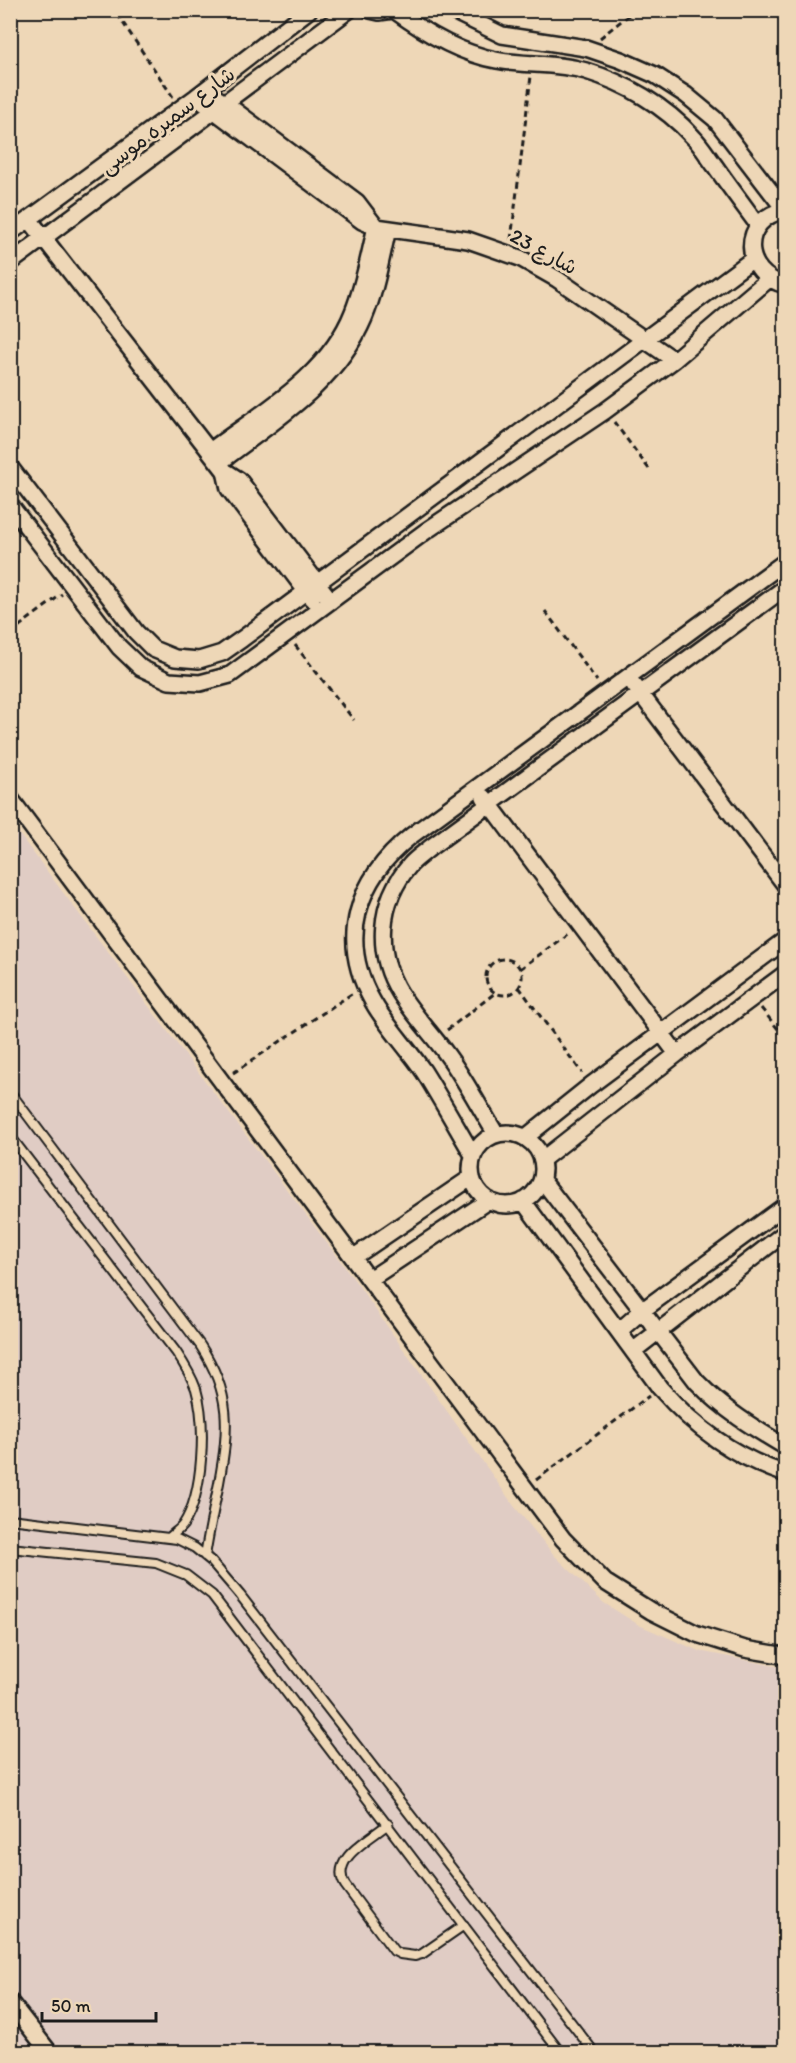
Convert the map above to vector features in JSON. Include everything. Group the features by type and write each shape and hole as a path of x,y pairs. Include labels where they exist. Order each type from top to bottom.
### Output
{"street":[{"name":"شارع سميره موسى","path":"10,233 200,94 309,10"},
{"name":"شارع سميره موسى","path":"10,263 349,10"},
{"path":"370,10 379,12 394,10 443,41 496,60 556,64 587,71 617,82 645,97 694,138 758,225"},
{"path":"451,10 502,34 586,48 621,60 655,75 693,101 714,119 785,210 772,213 758,225 752,242 753,259 758,268 768,279 786,285"},
{"path":"200,94 348,212 382,228 353,313 327,357 218,462"},
{"path":"30,219 218,462 239,480 325,605"},
{"name":"شارع 23","path":"382,228 468,240 509,254 557,279 674,360"},
{"path":"10,467 136,632 153,649 175,658 199,660 222,653 312,588 753,259"},
{"path":"10,505 119,647 141,668 169,681 200,683 230,675 426,531 605,411 674,360 768,279"},
{"path":"473,1155 423,1072 374,1004 364,986 357,962 355,938 365,891 376,870 392,851 476,787 784,565"},
{"path":"496,1134 447,1054 401,994 391,976 384,956 382,937 386,910 395,886 410,864 786,587"},
{"path":"628,676 786,886"},
{"path":"476,787 676,1054"},
{"path":"10,798 563,1539 605,1582 651,1611 696,1634 745,1649 786,1656"},
{"path":"526,1137 591,1085 786,940"},
{"path":"543,1159 676,1054 786,973"},
{"path":"513,1132 526,1137 539,1150 543,1159 542,1180 538,1189 524,1202 512,1205 500,1204 489,1200 475,1187 471,1166 473,1155 487,1138 496,1134 513,1132"},
{"path":"354,1257 472,1177"},
{"path":"542,1180 697,1382 738,1418 786,1447"},
{"path":"370,1279 489,1200"},
{"path":"524,1202 660,1388 678,1408 719,1443 742,1457 786,1474"},
{"path":"619,1331 643,1310 786,1205"},
{"path":"633,1351 786,1232"},
{"path":"10,2002 49,2052"}],"lane":[{"path":"10,1092 200,1345 215,1371 224,1401 227,1434 205,1556"},
{"path":"10,1136 190,1373 199,1404 201,1448 198,1482 182,1526 170,1537"},
{"path":"10,1519 170,1537 195,1548 205,1556 220,1570 240,1595 594,2052"},
{"path":"10,1548 156,1563 186,1575 200,1584 222,1607 560,2052"},
{"path":"388,1824 346,1857 341,1866 341,1876 345,1886 393,1950 408,1956 423,1954 464,1924"},
{"path":"780,2052 786,2048"}],"path":[{"path":"586,48 635,10"},
{"path":"117,14 181,108"},
{"path":"509,254 533,63"},
{"path":"605,411 649,469"},
{"path":"10,633 72,586"},
{"path":"545,611 605,693"},
{"path":"287,634 354,720"},
{"path":"520,969 580,925"},
{"path":"507,960 517,964 520,969 522,975 516,991 506,995 495,993 487,983 488,970 496,961 507,960"},
{"path":"222,1080 364,986"},
{"path":"519,987 591,1085"},
{"path":"435,1039 495,993"},
{"path":"753,998 786,1039"},
{"path":"526,1488 660,1388"}],"shaded area":[{"path":"10,822 351,1275 514,1506 554,1555 604,1603 639,1625 699,1651 785,1668 785,2052 26,2052 11,2032"}]}
